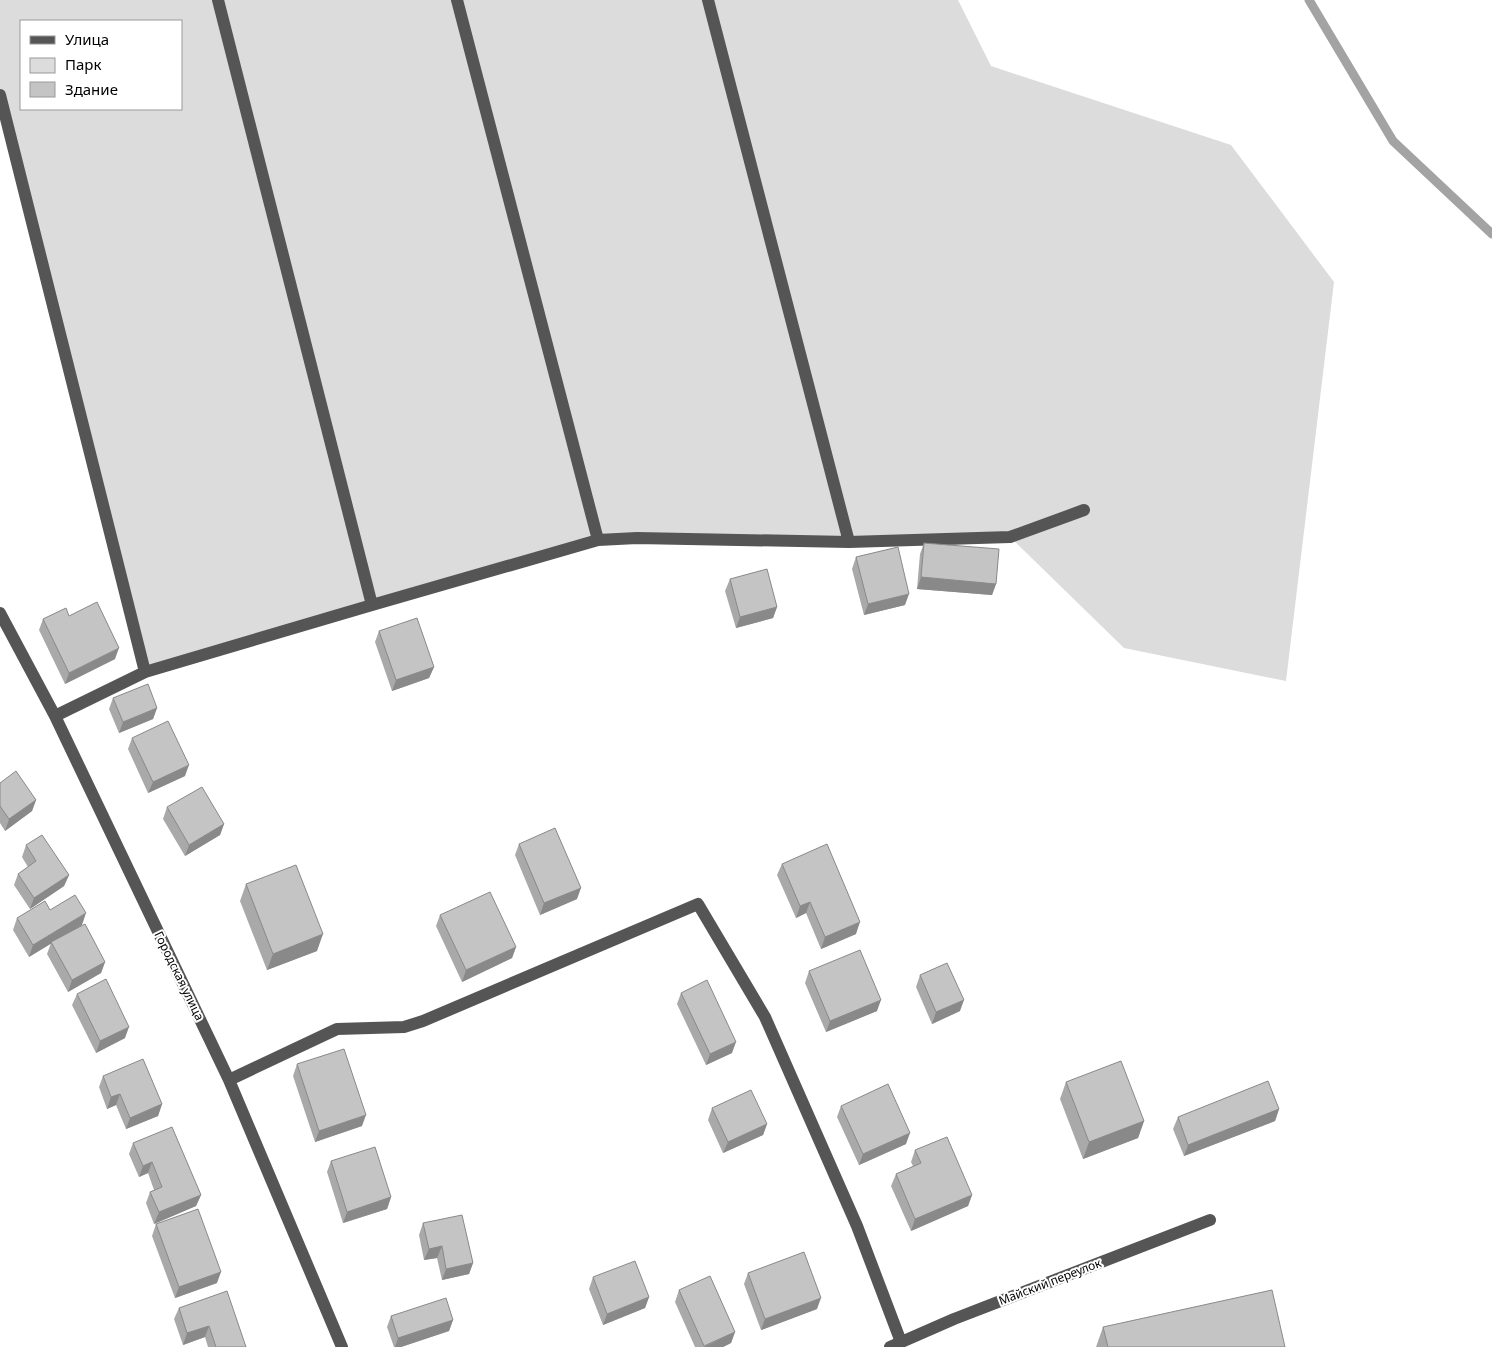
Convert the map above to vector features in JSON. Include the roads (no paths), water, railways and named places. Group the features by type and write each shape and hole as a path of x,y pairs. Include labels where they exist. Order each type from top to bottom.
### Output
{"street":[{"path":"218,0 372,605"},
{"path":"457,0 598,540"},
{"path":"708,0 849,542"},
{"path":"0,96 145,672"},
{"path":"55,716 145,672 598,540 637,538 849,542 1010,537 1084,510"},
{"name":"Городская улица","path":"0,613 55,716 229,1080 342,1347"},
{"path":"229,1080 337,1029 404,1027 423,1021 698,904 765,1017 857,1226 895,1345"},
{"name":"Майский переулок","path":"895,1345 954,1319 1210,1220"}],"waterway":[{"path":"1309,0 1393,141 1492,234"}]}
